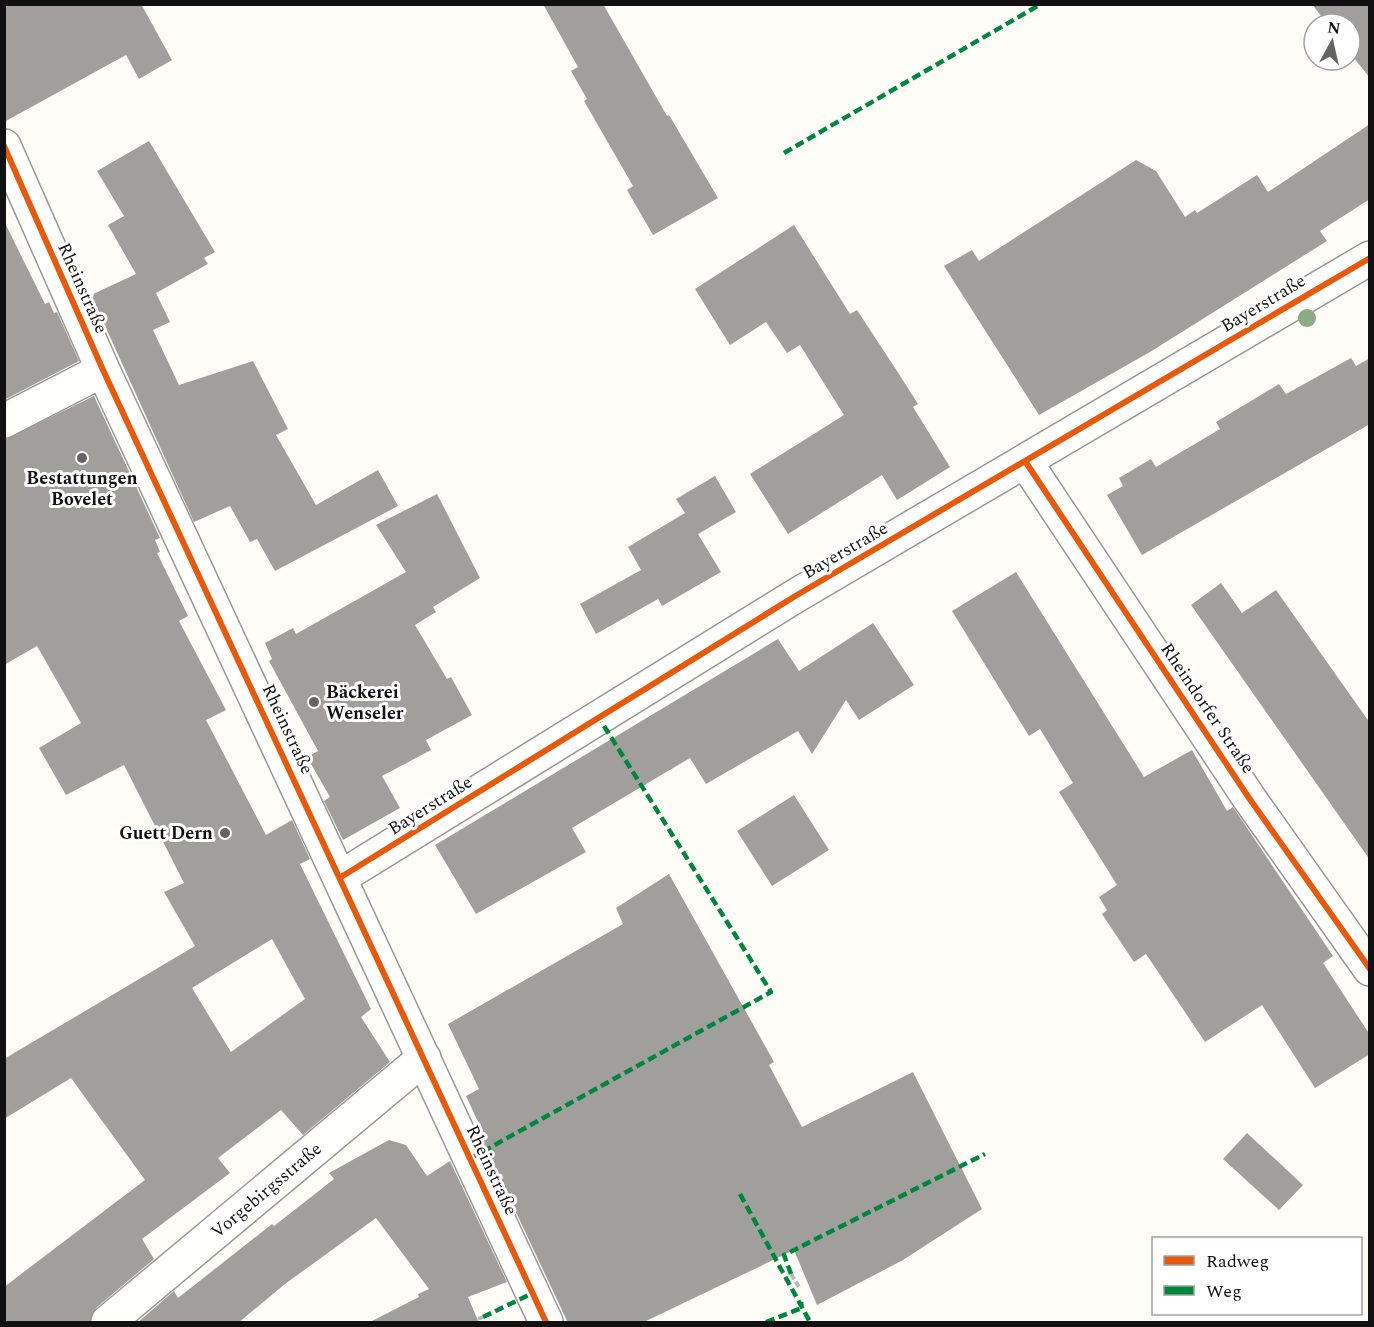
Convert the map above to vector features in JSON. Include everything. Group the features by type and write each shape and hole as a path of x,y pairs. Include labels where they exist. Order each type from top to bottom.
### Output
{"street":[{"name":"Rheinstraße","path":"4,146 103,370 546,1323"},
{"name":"Bayerstraße","path":"341,878 797,595 1370,258"},
{"path":"4,421 103,370"},
{"name":"Rheindorfer Straße","path":"1025,461 1249,798 1370,969"},
{"name":"Vorgebirgsstraße","path":"108,1323 424,1058"}],"path":[{"path":"791,1274 798,1287"},
{"path":"478,1319 483,1317"}],"building":[{"path":"4,4 141,4 172,60 139,79 126,55 4,122"},
{"path":"543,4 603,4 667,116 669,115 718,198 653,235 627,190 633,186 584,101 587,99 571,71 578,67"},
{"path":"1312,4 1370,4 1370,78 1362,68 1362,12 1318,12"},
{"path":"1370,124 1370,199 1320,231 1327,241 1150,352 1039,415 944,266 972,250 979,261 1136,160 1156,171 1185,217 1195,210 1197,213 1257,175 1268,192"},
{"path":"149,141 215,252 204,258 208,264 156,293 170,322 153,330 179,385 253,361 288,429 276,435 316,505 378,470 398,506 275,571 257,539 250,542 230,506 194,522 91,295 136,274 108,225 124,216 97,171"},
{"path":"4,221 45,304 49,302 54,313 57,312 79,361 4,400"},
{"path":"794,225 850,314 857,310 897,371 918,404 913,407 950,467 897,500 882,475 788,534 750,474 844,415 800,345 787,353 766,322 730,345 695,289"},
{"path":"1351,358 1356,366 1370,358 1370,424 1142,555 1107,495 1123,486 1119,478 1151,459 1156,467 1220,429 1216,422 1279,384 1286,394"},
{"path":"94,396 160,538 155,540 160,552 157,553 188,616 179,621 226,710 206,720 266,835 292,820 310,859 300,864 371,1009 361,1017 390,1062 303,1135 281,1110 218,1158 230,1173 142,1239 154,1259 96,1308 90,1323 4,1323 4,1287 145,1180 71,1078 4,1119 4,1059 195,946 164,892 184,883 124,765 66,795 39,748 81,723 37,646 4,665 4,440","holes":["272,939 305,999 231,1052 192,988"]},
{"path":"715,476 736,512 698,534 721,572 662,606 658,599 596,634 580,604 641,570 628,547 685,513 676,499"},
{"path":"437,494 480,578 433,607 436,612 415,625 447,679 451,677 472,715 426,740 431,750 382,776 400,808 343,840 324,801 330,797 307,757 318,751 269,661 272,659 265,643 293,628 296,634 406,572 376,525"},
{"path":"1016,572 1144,777 1192,750 1227,811 1233,807 1333,956 1323,963 1370,1035 1370,1054 1315,1088 1262,1005 1205,1042 1146,954 1134,962 1102,914 1107,910 1099,897 1117,885 1059,792 1073,783 1040,729 1029,736 952,611"},
{"path":"1221,583 1242,613 1276,590 1370,723 1370,860 1191,605"},
{"path":"873,623 914,685 859,720 846,700 812,754 798,731 706,784 690,758 572,828 586,852 476,914 435,845 778,639 799,671"},
{"path":"794,795 829,850 772,886 737,831"},
{"path":"669,874 774,1062 769,1065 802,1127 913,1072 982,1209 903,1260 817,1305 794,1250 642,1323 568,1323 482,1140 485,1137 466,1096 479,1089 448,1024 623,924 616,908"},
{"path":"1247,1133 1303,1185 1279,1210 1223,1159"},
{"path":"389,1140 406,1145 427,1176 450,1161 507,1282 468,1297 479,1323 368,1323 419,1297 418,1294 429,1289 376,1218 285,1284 238,1323 137,1323 174,1291 178,1298 272,1224 274,1226 334,1179 329,1173"}],"marked path":[{"path":"784,153 1041,4"},
{"path":"471,1158 771,992 599,718"},
{"path":"791,1274 784,1255 985,1154"},
{"path":"740,1194 810,1322"},
{"path":"483,1317 533,1293"},
{"path":"766,1322 802,1308 801,1302"}],"cycle path":[{"path":"4,146 103,370 546,1322"},
{"path":"341,877 797,595 1370,258"},
{"path":"1025,461 1249,798 1370,969"}],"place":[{"name":"Bestattungen Bovelet","path":"82,458"},
{"name":"Bäckerei Wenseler","path":"314,702"},
{"name":"Guett Dern","path":"225,833"}]}
